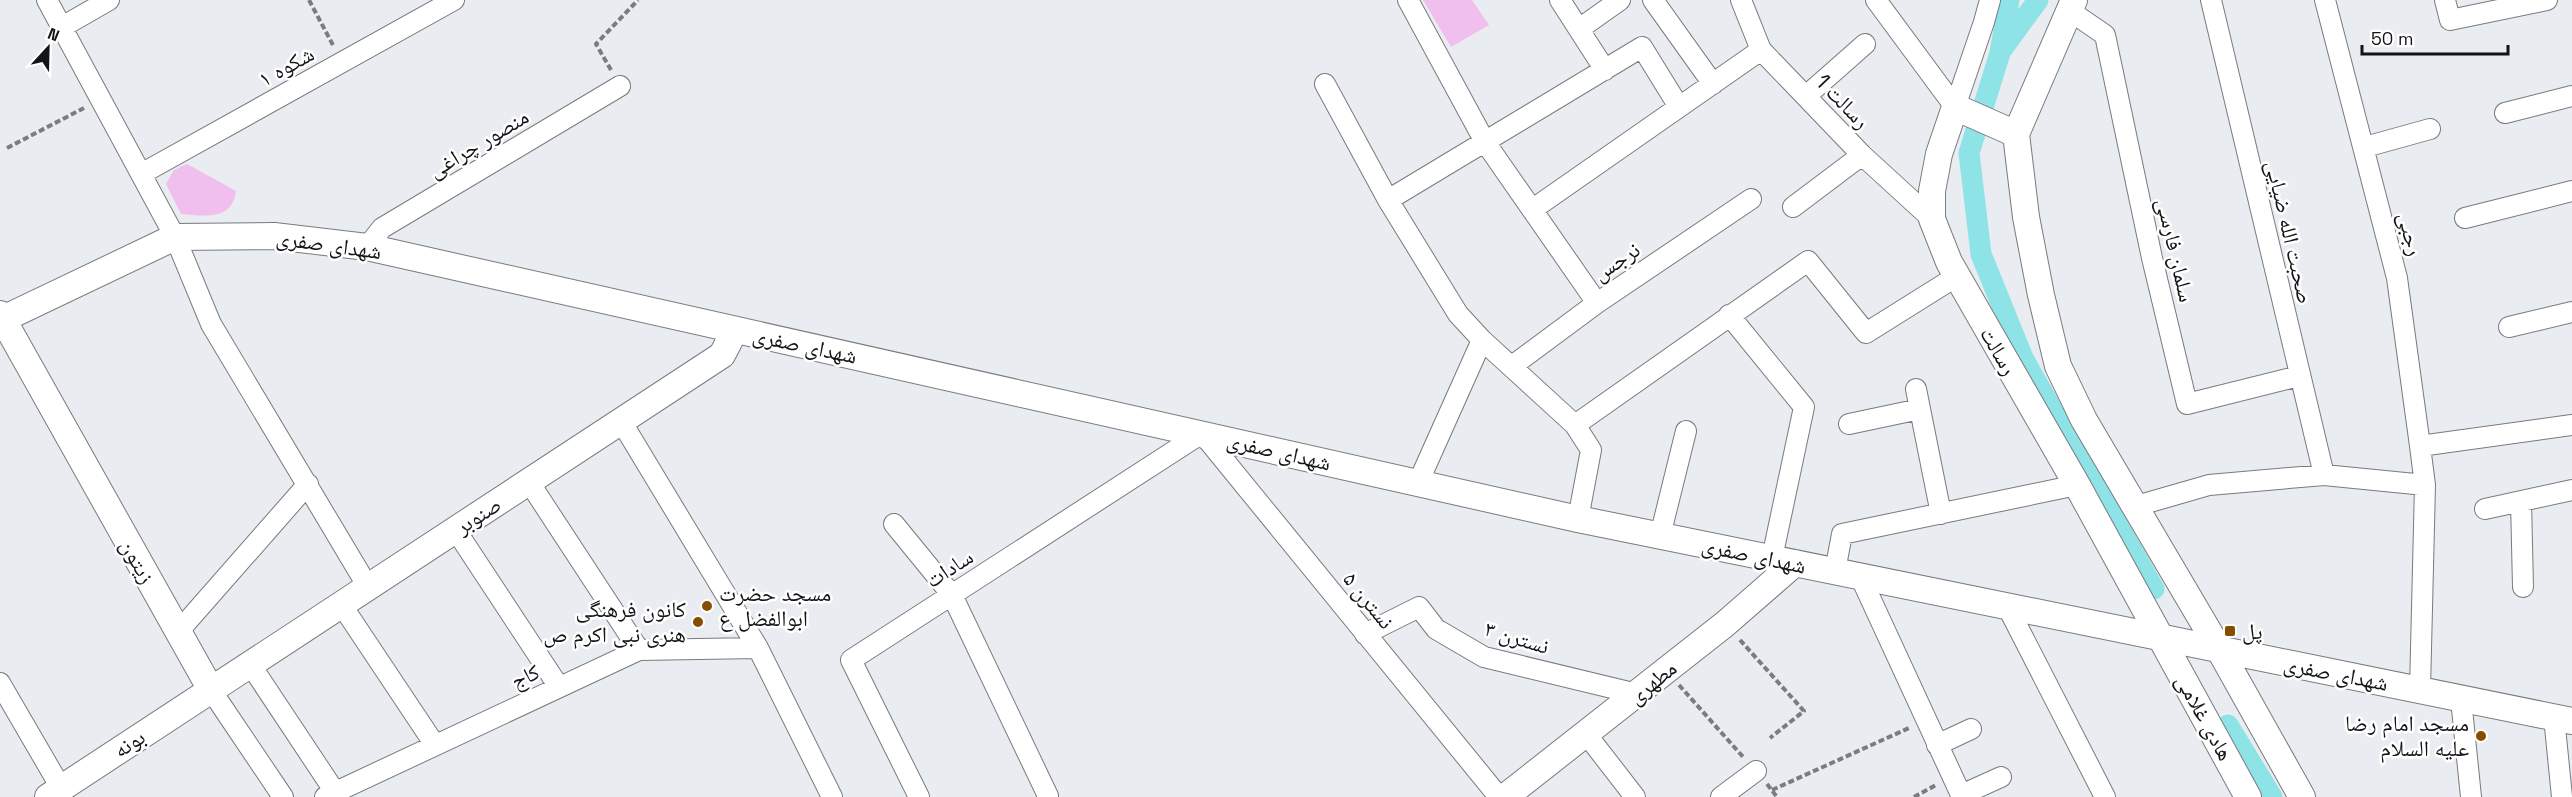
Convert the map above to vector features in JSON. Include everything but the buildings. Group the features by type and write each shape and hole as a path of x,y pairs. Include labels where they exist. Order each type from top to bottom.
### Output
{"street":[{"path":"47,0 175,237 211,324 368,587"},
{"path":"62,27 109,0"},
{"name":"شکوه ۱","path":"141,174 454,0"},
{"path":"1408,0 1485,142 1597,303"},
{"path":"1560,0 1605,70"},
{"path":"1579,29 1620,0"},
{"path":"1653,0 1713,84"},
{"name":"رسالت 1","path":"1741,0 1761,50 1862,155 1932,219"},
{"path":"1955,107 1990,0"},
{"name":"صحبت الله ضیایی","path":"2211,0 2324,476"},
{"name":"رجبی","path":"2325,0 2365,147 2397,278 2426,485 2420,690"},
{"path":"2445,0 2450,20 2547,0"},
{"path":"1883,2 1955,107 2016,134"},
{"path":"2068,4 2016,134 2026,217 2041,295 2058,366 2084,420 2219,649"},
{"name":"سلمان فارسی","path":"2068,4 2105,35 2152,258 2187,404 2299,376"},
{"path":"1806,96 1865,44"},
{"path":"1388,200 1642,47 1679,107"},
{"path":"1533,209 1761,50"},
{"path":"1325,84 1388,200 1458,314 1482,340 1575,425 1591,450 1578,519"},
{"name":"منصور چراغی","path":"367,247 382,228 620,86"},
{"path":"2505,112 2572,96"},
{"name":"رسالت","path":"1955,107 1939,154 1934,182 1932,219 1957,276 2077,485 2161,638"},
{"path":"2365,147 2430,129"},
{"path":"1793,207 1862,155"},
{"path":"2465,218 2572,191"},
{"name":"نرجس","path":"1512,366 1597,303 1751,199"},
{"name":"شهدای صفری","path":"1,318 175,237 274,236 367,247 1578,519 2563,719"},
{"path":"1575,425 1728,315 1808,261 1866,333 1957,276"},
{"path":"2509,327 2572,312"},
{"path":"1728,315 1804,407 1784,561"},
{"name":"زیتون","path":"1,318 211,690 284,797"},
{"name":"صنوبر","path":"211,690 722,355 735,330"},
{"path":"1418,483 1482,340"},
{"path":"1916,389 1941,514"},
{"path":"1849,424 1920,409"},
{"path":"621,421 758,648 832,797"},
{"path":"2420,446 2572,425"},
{"path":"1660,536 1686,431"},
{"name":"سادات","path":"919,797 851,660 1202,433"},
{"name":"نسترن ۵","path":"1202,433 1499,797"},
{"path":"2136,506 2209,485 2324,476 2426,485"},
{"path":"529,482 639,650"},
{"path":"178,632 308,484"},
{"path":"1834,571 1842,534 2077,485"},
{"path":"2485,509 2572,490"},
{"path":"2521,501 2523,587"},
{"path":"894,524 952,595 1048,796"},
{"path":"455,529 559,687"},
{"name":"مطهری","path":"1505,797 1587,735 1725,624 1784,561"},
{"path":"1860,576 1961,796 2001,777"},
{"path":"341,604 435,745"},
{"path":"2007,606 2105,797"},
{"name":"نسترن ۳","path":"1365,634 1419,607 1436,629 1484,657 1637,694"},
{"name":"هادی غلامی","path":"2161,638 2248,797"},
{"name":"کاج","path":"330,795 639,650 758,648"},
{"name":"هادی غلامی","path":"2219,649 2302,797"},
{"path":"250,664 330,795"},
{"path":"0,683 54,793"},
{"name":"بونه","path":"54,793 211,690"},
{"path":"2461,699 2471,797"},
{"path":"2562,797 2563,719"},
{"path":"1937,745 1971,729"},
{"path":"1587,735 1635,797"},
{"path":"1722,797 1756,771"}],"path":[{"path":"309,0 343,62"},
{"path":"620,86 596,44 638,0"},
{"path":"7,148 101,99"},
{"path":"1725,624 1804,711 1770,738"},
{"path":"1667,670 1756,771"},
{"path":"1772,790 1926,720"},
{"path":"1914,797 1952,776"}],"shaded area":[{"path":"1423,0 1472,0 1489,25 1451,47"},
{"path":"187,164 236,191 229,208 208,216 181,214 166,184 174,170"}],"waterway":[{"path":"2009,0 2000,53 1969,153 1981,254 2023,358 2154,589"},
{"path":"2003,48 2038,0"},
{"path":"2228,725 2272,797"}],"place":[{"name":"مسجد حضرت ابوالفضل ع","path":"707,606"},
{"name":"کانون فرهنگی هنری نبی اکرم ص","path":"698,622"},
{"name":"پل","path":"2230,631"},
{"name":"مسجد امام رضا علیه السلام","path":"2481,736"}]}
